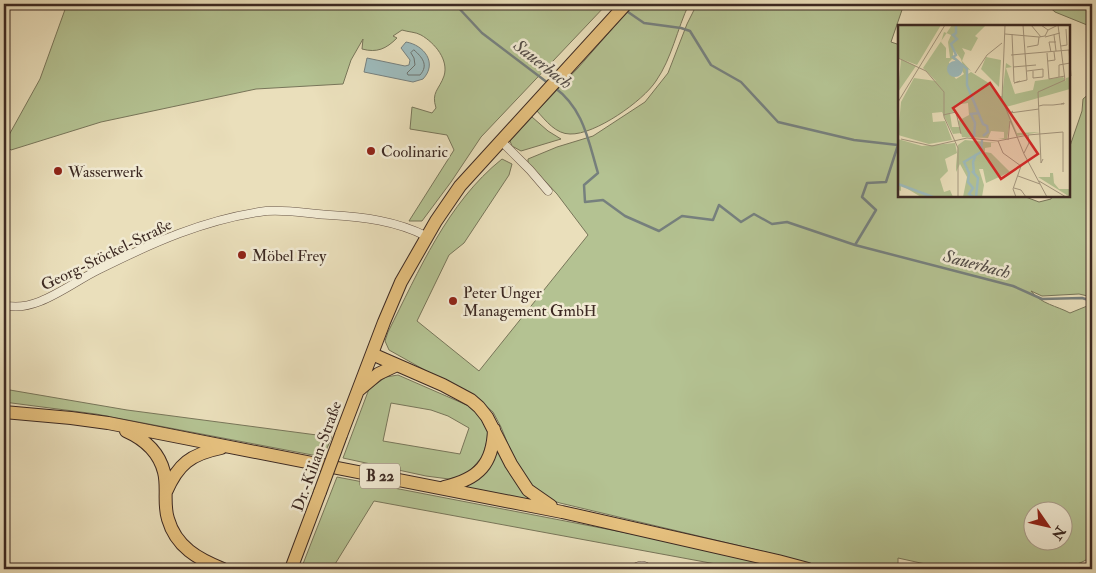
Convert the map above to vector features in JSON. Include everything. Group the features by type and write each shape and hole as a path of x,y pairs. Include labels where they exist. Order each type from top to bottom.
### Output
{"main road":[{"name":"Dr.-Kilian-Straße","path":"291,569 357,392 401,282 426,236 460,186 626,4"},
{"path":"372,354 471,400 480,407 488,417 511,464 528,490 562,512"},
{"path":"357,392 378,374 398,365"},
{"name":"B 22","path":"4,412 108,423 228,446 562,512 808,569"},
{"path":"108,423 138,437 151,448 159,460 164,473 167,518 181,542 188,551 200,560 223,569"},
{"path":"441,488 468,480 480,470 488,460 493,445 494,429"},
{"path":"165,494 173,476 194,456 204,451 228,446"},
{"path":"282,569 297,554"}],"street":[{"path":"500,140 548,191"},
{"name":"Georg-Stöckel-Straße","path":"4,306 16,308 42,301 96,271 155,242 193,227 267,211 380,220 408,228 426,236"},
{"path":"633,569 642,566 649,569"}],"green space":[{"path":"67,4 607,4 481,137 422,221 409,221 454,150 447,135 410,129 412,107 432,113 436,108 434,98 445,70 440,52 421,35 402,30 393,36 397,38 389,45 372,51 362,49 363,39 351,60 343,84 256,89 101,122 11,150 4,144 40,79"},
{"path":"634,4 662,4 665,6 689,4 662,72 641,98 605,123 580,133 560,132 537,111"},
{"path":"697,4 904,4 891,42 898,44 898,198 1028,198 1039,202 1051,198 1071,198 1071,143 1082,111 1083,99 1092,91 1092,297 1079,294 1042,296 1031,291 1044,302 1070,313 1092,304 1092,557 1080,563 1058,569 948,569 898,558 898,569 821,569 774,554 560,503 541,497 531,486 516,464 493,412 480,401 389,350 385,341 388,332 436,239 465,196 502,159 512,164 509,175 464,243 449,255 417,321 479,371 588,235 557,194 528,163 528,159 557,147 593,136 645,102 668,73"},
{"path":"1046,4 1092,4 1092,27 1055,12"},
{"path":"532,117 561,139 521,151 512,146 510,141"},
{"path":"398,375 469,406 483,418 489,433 483,456 466,475 449,479 426,476 343,458 369,389 386,377","holes":["391,403 431,410 448,416 469,428 460,454 383,441"]},
{"path":"4,389 127,410 332,437 323,457 96,414 4,402"},
{"path":"498,445 533,501 460,487 476,480 486,472"},
{"path":"337,477 736,554 783,569 732,569 732,567 374,501 332,569 301,569"}],"water":[{"path":"406,42 418,47 427,56 429,67 423,79 413,82 364,72 367,58 405,66 409,65 410,60 401,48"}],"waterway":[{"name":"Sauerbach","path":"455,4 482,33 548,83"},
{"name":"Sauerbach","path":"628,12 644,23 690,31 711,65 741,82 778,122 854,140 898,145 886,182 867,183 862,197 876,210 855,245"},
{"name":"Sauerbach","path":"554,87 572,105 584,126 598,173 584,185 585,202 603,200 625,216 659,231 682,216 713,220 719,205 741,222 754,214 772,224 787,222 855,245 1013,286 1042,299 1082,298 1092,301"}],"place":[{"name":"Coolinaric","path":"371,151"},
{"name":"Wasserwerk","path":"58,171"},
{"name":"Möbel Frey","path":"242,255"},
{"name":"Peter Unger Management GmbH","path":"453,301"}]}
